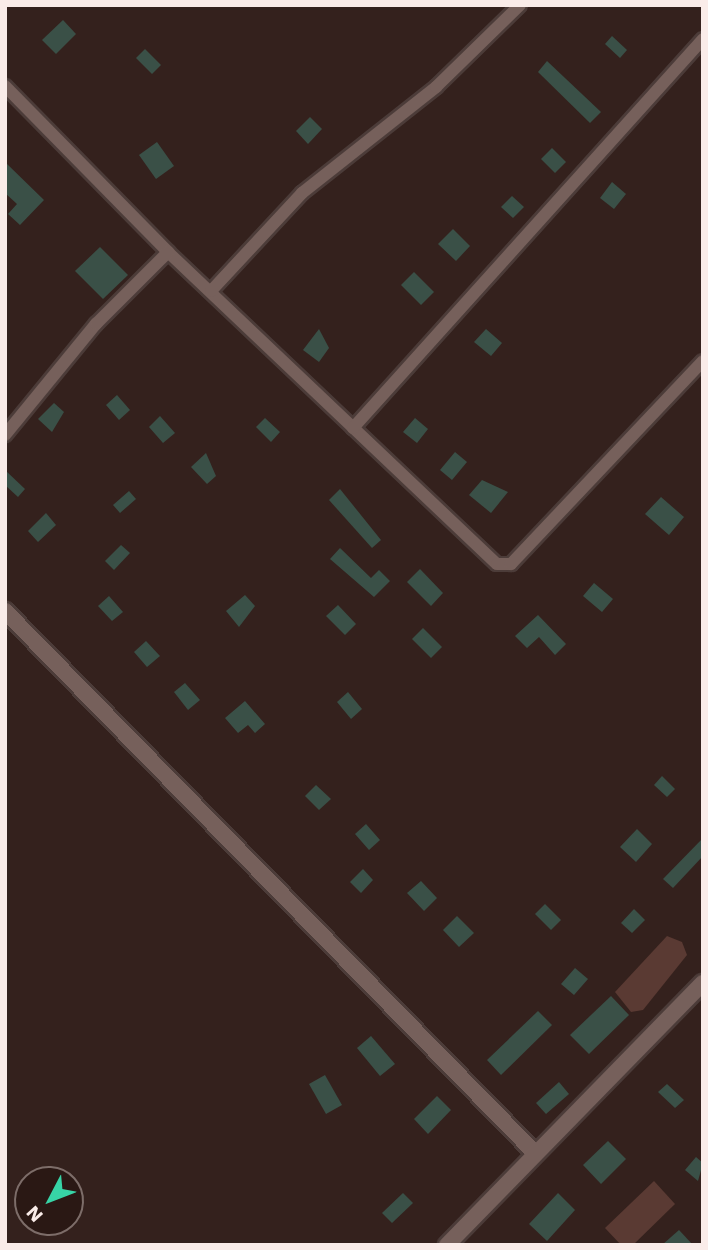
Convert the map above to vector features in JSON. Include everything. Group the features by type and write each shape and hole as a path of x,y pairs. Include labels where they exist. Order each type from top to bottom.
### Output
{"street":[{"path":"211,290 302,193 436,87 520,5"},
{"path":"353,428 703,39"},
{"path":"5,86 168,253 211,290 497,564 512,564 703,361"},
{"path":"5,435 96,324 168,253"},
{"path":"5,611 535,1153"},
{"path":"447,1245 703,983"}],"shaded area":[{"path":"667,936 682,942 687,955 643,1010 631,1012 615,992"},
{"path":"654,1181 675,1204 633,1245 621,1245 605,1228"}],"building":[{"path":"63,20 76,34 56,54 42,40"},
{"path":"612,36 627,50 620,58 605,44"},
{"path":"145,49 161,65 152,74 136,58"},
{"path":"547,61 601,112 590,123 538,72"},
{"path":"310,117 322,129 308,144 296,131"},
{"path":"157,142 174,166 156,179 139,155"},
{"path":"552,148 566,162 555,173 541,159"},
{"path":"5,162 44,200 20,225 8,214 17,204 5,193"},
{"path":"612,182 626,194 614,209 600,198"},
{"path":"512,196 524,207 513,218 501,207"},
{"path":"453,229 470,246 456,261 438,244"},
{"path":"100,247 128,275 103,299 75,271"},
{"path":"414,272 434,292 421,305 401,285"},
{"path":"319,329 329,348 319,362 303,350"},
{"path":"486,329 502,343 491,356 474,342"},
{"path":"117,395 130,410 119,420 106,405"},
{"path":"54,403 64,412 52,432 38,419"},
{"path":"160,416 175,433 163,443 149,427"},
{"path":"265,418 280,432 271,442 256,427"},
{"path":"415,418 428,429 417,443 403,432"},
{"path":"455,452 467,462 452,480 440,470"},
{"path":"206,453 216,476 207,484 191,467"},
{"path":"5,470 25,489 18,497 5,485"},
{"path":"482,480 508,492 491,513 469,495"},
{"path":"340,489 381,540 372,548 329,500"},
{"path":"129,491 136,499 120,513 113,505"},
{"path":"661,497 684,517 669,535 645,514"},
{"path":"46,513 56,525 38,542 28,531"},
{"path":"121,545 130,553 114,570 105,561"},
{"path":"340,548 371,578 379,570 390,581 374,597 330,559"},
{"path":"420,569 443,593 431,606 407,582"},
{"path":"594,583 613,599 602,612 583,596"},
{"path":"245,595 255,606 239,627 226,611"},
{"path":"109,596 123,612 112,621 98,606"},
{"path":"338,605 356,624 345,635 326,616"},
{"path":"538,615 566,644 555,655 539,637 527,648 515,636"},
{"path":"423,628 442,647 431,658 412,639"},
{"path":"146,641 160,656 147,667 134,652"},
{"path":"185,683 200,700 188,710 174,692"},
{"path":"348,692 362,709 351,719 337,702"},
{"path":"245,701 265,724 255,733 248,725 238,733 225,718"},
{"path":"662,776 675,789 667,797 654,785"},
{"path":"316,785 331,799 319,810 305,796"},
{"path":"366,824 380,840 369,850 355,834"},
{"path":"637,829 652,844 636,862 620,847"},
{"path":"703,838 703,856 673,888 663,879"},
{"path":"363,869 373,880 361,893 350,882"},
{"path":"421,881 437,898 424,911 407,893"},
{"path":"545,904 561,920 551,930 535,914"},
{"path":"634,909 645,920 632,933 621,923"},
{"path":"457,916 474,933 459,947 443,930"},
{"path":"575,968 588,979 574,995 561,984"},
{"path":"611,996 629,1015 589,1054 570,1035"},
{"path":"538,1011 552,1025 501,1075 487,1060"},
{"path":"371,1036 395,1064 380,1076 357,1048"},
{"path":"325,1075 342,1105 326,1114 309,1084"},
{"path":"559,1082 569,1094 546,1114 536,1103"},
{"path":"667,1084 684,1100 675,1108 658,1092"},
{"path":"437,1096 451,1110 428,1134 414,1119"},
{"path":"608,1141 626,1159 601,1184 583,1165"},
{"path":"696,1157 703,1163 698,1181 685,1170"},
{"path":"403,1193 413,1203 392,1223 382,1213"},
{"path":"558,1193 575,1210 547,1241 529,1224"},
{"path":"679,1230 693,1245 662,1245"}]}
